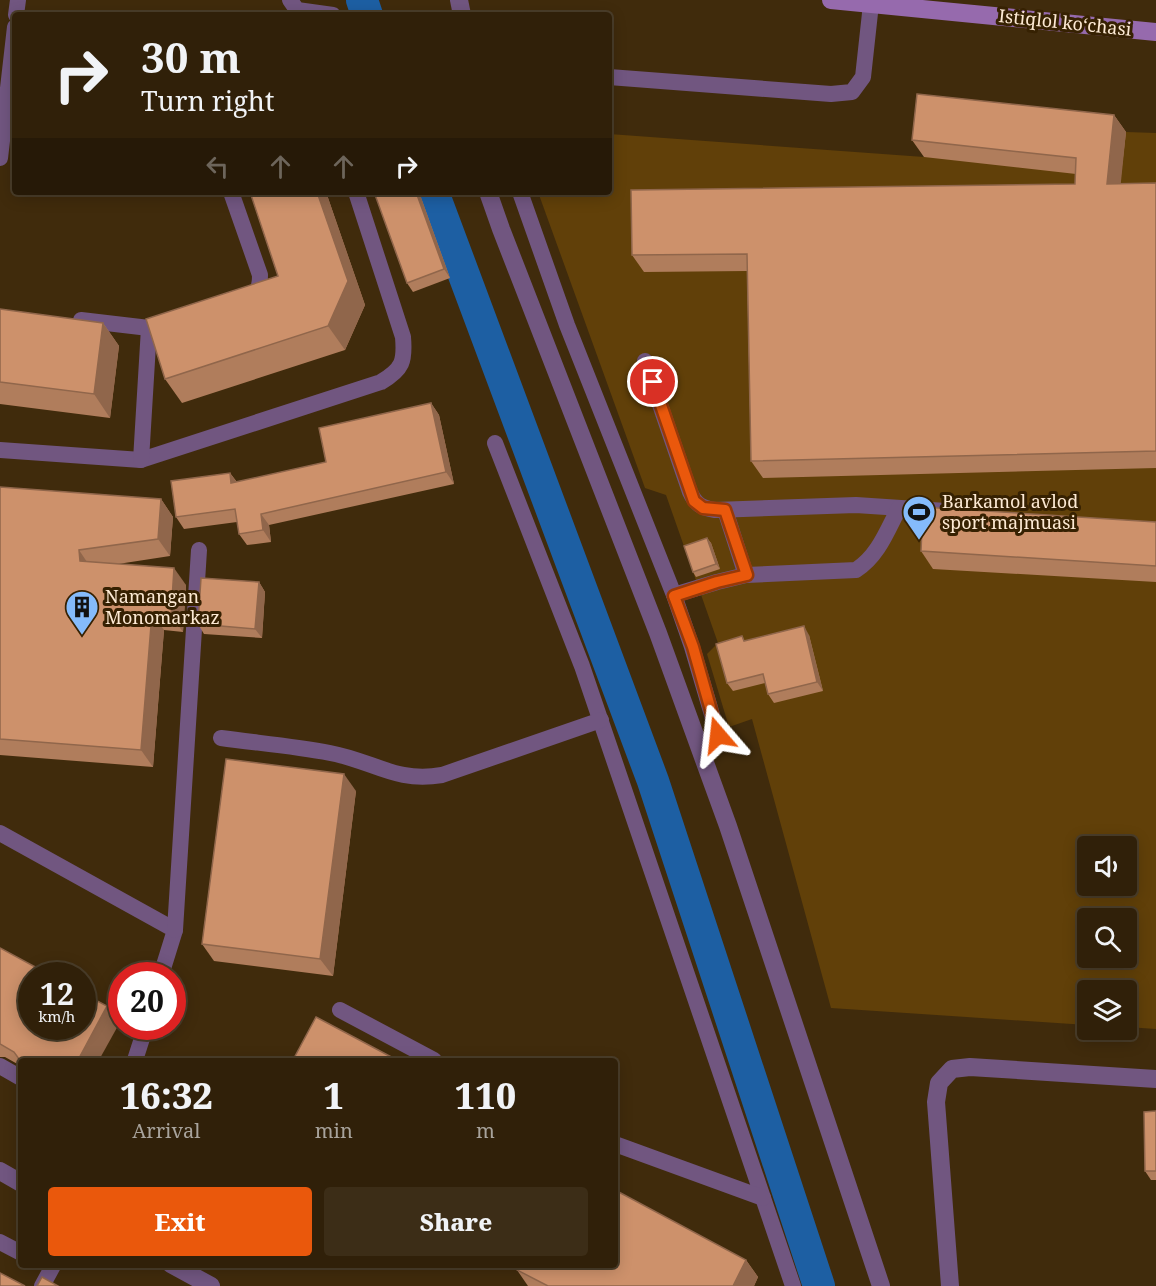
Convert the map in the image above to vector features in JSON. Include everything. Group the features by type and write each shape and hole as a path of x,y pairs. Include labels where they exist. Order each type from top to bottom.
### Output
{"street":[{"name":"Istiqlol koʻchasi","path":"831,0 1156,32"},
{"path":"489,195 658,633 728,826 881,1286"},
{"path":"950,1286 936,1102 939,1083 952,1069 970,1067 1156,1079"},
{"path":"0,1172 18,1181"},
{"path":"178,1268 210,1286"}],"lane":[{"path":"290,0 297,10 302,12"},
{"path":"612,77 831,94 852,92 864,77 871,4"},
{"path":"0,157 12,53"},
{"path":"232,195 260,275 260,286 255,295 235,303"},
{"path":"0,450 141,460 370,385 397,373 405,356 403,337 357,195"},
{"path":"521,195 567,325 693,647 718,735"},
{"path":"69,319 149,328 159,328 179,322"},
{"path":"141,460 149,328"},
{"path":"645,361 694,501 703,508 725,510 856,506 958,512"},
{"path":"495,443 601,720 793,1286"},
{"path":"674,596 747,575 856,570 868,562 876,552 899,508"},
{"path":"725,510 747,575"},
{"path":"165,962 175,930 199,550"},
{"path":"220,738 330,753 355,758 403,777 423,778 442,775 601,720"},
{"path":"0,833 175,930"},
{"path":"340,1010 430,1058"},
{"path":"136,1058 141,1040"},
{"path":"0,1066 18,1076"},
{"path":"618,1145 763,1198"},
{"path":"0,1242 18,1251"},
{"path":"42,1286 49,1268"}],"shaded area":[{"name":"Barkamol avlod sport majmuasi","path":"1126,132 1156,133 1156,1029 1137,1028 1137,980 1077,980 1077,1024 831,1008 752,719 729,727 707,654 718,643 666,495 645,488 539,195 612,195 612,134 924,157"}],"building":[{"path":"917,94 1114,115 1107,184 1156,183 1156,451 751,461 747,254 632,255 631,190 1075,184 1076,158 912,140"},
{"path":"251,195 318,195 348,281 328,326 165,379 146,319 278,276"},
{"path":"375,195 417,195 444,269 407,283"},
{"path":"0,309 103,323 94,394 0,382"},
{"path":"431,403 446,472 261,514 263,530 239,534 235,509 176,517 171,481 230,473 231,483 326,462 319,428"},
{"name":"Namangan Monomarkaz","path":"0,487 161,499 158,539 79,550 80,561 174,568 171,615 152,613 141,750 0,739"},
{"path":"923,507 1156,522 1156,566 921,551"},
{"path":"707,538 716,564 693,572 684,546"},
{"path":"201,578 259,582 255,629 198,624"},
{"path":"804,626 817,682 768,694 763,674 727,683 716,644 742,636 744,641"},
{"path":"226,759 344,774 320,959 202,944"},
{"path":"0,948 26,962 18,962 18,1040 89,1040 79,1058 18,1058 14,1052 0,1044"},
{"path":"96,1000 107,1006 96,1026"},
{"path":"316,1017 393,1058 294,1058"},
{"path":"1156,1111 1156,1171 1145,1171 1144,1112"},
{"path":"618,1192 746,1260 733,1286 548,1286 517,1270 518,1268 618,1268"},
{"path":"0,1273 25,1286 0,1286"},
{"path":"42,1277 58,1286 37,1286"}],"waterway":[{"path":"362,0 366,12"},
{"path":"434,195 653,781 819,1286"}],"place":[{"name":"Barkamol avlod sport majmuasi","path":"919,541"},
{"name":"Namangan Monomarkaz","path":"82,636"}],"route":[{"path":"653,382 694,501 703,508 725,510 747,575 674,596 693,647 718,735"}]}
